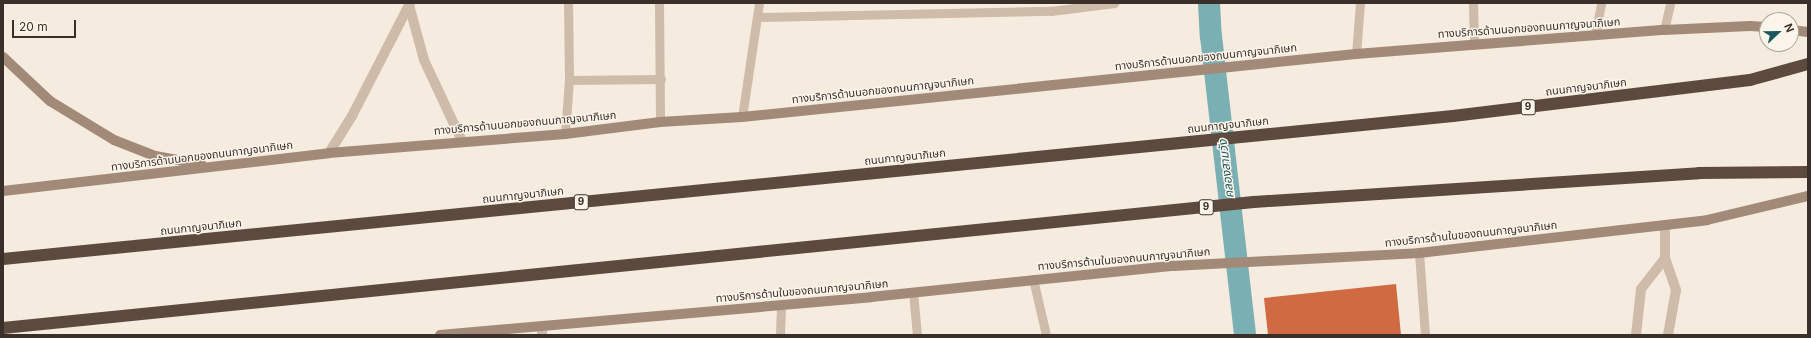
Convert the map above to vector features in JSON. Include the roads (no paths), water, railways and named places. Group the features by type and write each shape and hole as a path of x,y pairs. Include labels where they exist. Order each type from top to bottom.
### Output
{"highway":[{"name":"ถนนกาญจนาภิเษก","path":"3,259 1453,116 1742,81 1808,64"},
{"name":"9","path":"3,328 1159,213 1254,202 1699,173 1808,172"}],"main road":[{"name":"ทางบริการด้านนอกของถนนกาญจนาภิเษก","path":"3,191 329,153 462,140 565,134 660,122 742,117 1356,54 1664,30 1759,27"},
{"path":"3,57 50,101 114,140 155,156 210,166"},
{"name":"ทางบริการด้านในของถนนกาญจนาภิเษก","path":"440,335 542,331 780,305 1173,266 1419,253 1707,220 1808,196"}],"street":[{"path":"410,4 424,60 462,140"},
{"path":"329,153 352,116 410,4"},
{"path":"1665,225 1665,258 1676,290 1668,335"},
{"path":"1636,335 1641,289 1665,258"}],"lane":[{"path":"565,134 569,80 568,3"},
{"path":"659,3 661,79 660,122"},
{"path":"742,117 759,3"},
{"path":"757,17 1051,11 1103,6 1114,3"},
{"path":"1356,54 1360,3"},
{"path":"1473,3 1474,44"},
{"path":"1595,35 1600,3"},
{"path":"1664,30 1670,3"},
{"path":"569,80 661,79"},
{"path":"1419,253 1425,335"},
{"path":"1033,279 1046,335"},
{"path":"913,292 917,335"},
{"path":"780,305 780,335"}],"waterway":[{"name":"คลองสามวัง","path":"1209,3 1211,36 1245,335"}]}
